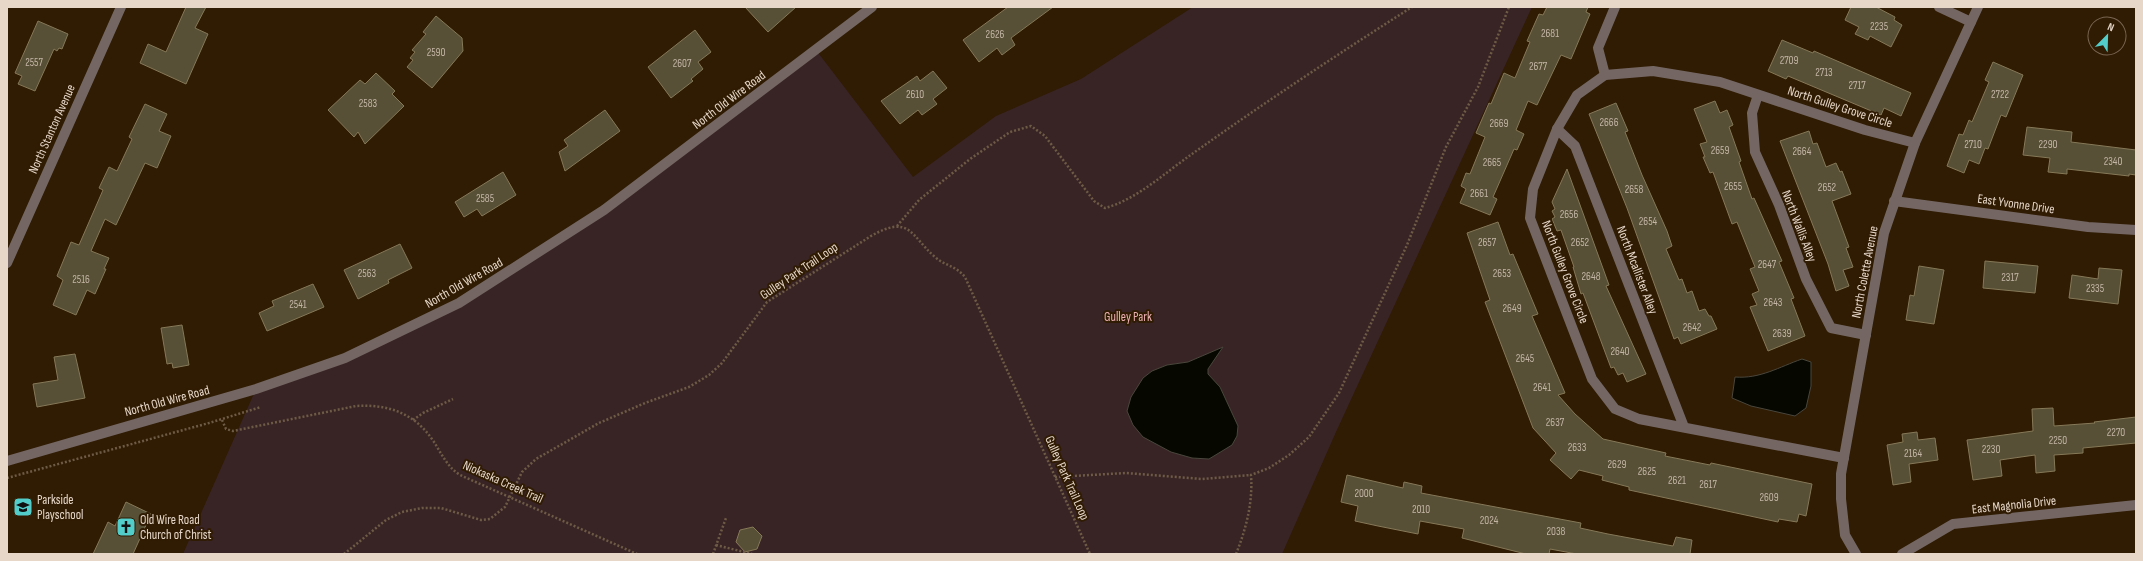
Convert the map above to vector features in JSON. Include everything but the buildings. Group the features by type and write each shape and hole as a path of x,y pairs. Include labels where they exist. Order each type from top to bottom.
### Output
{"street":[{"name":"North Stanton Avenue","path":"7,262 11,242 120,7"},
{"name":"North Old Wire Road","path":"7,461 256,389 345,358 459,303 604,210 872,7"},
{"path":"1605,75 1598,48 1615,7"},
{"path":"1940,7 1971,22"},
{"name":"North Colette Avenue","path":"1856,554 1845,535 1842,514 1841,474 1884,233 1915,143 1978,7"},
{"name":"North Gulley Grove Circle","path":"1844,458 1639,419 1615,409 1592,379 1530,218 1533,189 1558,128 1577,95 1605,75 1653,71 1720,82 1865,130 1915,143"},
{"name":"North Wallis Alley","path":"1758,95 1752,113 1754,152 1779,205 1806,279 1831,328 1866,335"},
{"name":"North Mcallister Alley","path":"1558,128 1575,146 1684,427"},
{"name":"East Yvonne Drive","path":"1894,201 2088,227 2136,230"},
{"name":"East Magnolia Drive","path":"1902,554 1953,524 2136,505"}],"path":[{"path":"897,226 919,200 970,159 1010,132 1031,126 1045,136 1094,201 1105,208 1114,206 1161,177 1262,106 1412,7"},
{"path":"1055,477 1126,473 1202,479 1251,475 1269,468 1289,455 1309,437 1339,393 1407,245 1446,147 1478,87 1509,7"},
{"name":"Gulley Park Trail Loop","path":"344,554 386,520 402,512 422,508 441,508 481,520 490,519 498,514 512,497 522,472 536,459 599,424 645,403 689,388 709,375 722,363 767,302 870,236 884,229 897,226 916,235 934,256 959,270 965,278 1090,554"},
{"path":"413,420 423,413 453,399"},
{"name":"Niokaska Creek Trail","path":"222,420 226,429 233,431 356,406 375,405 394,409 413,420 431,438 452,470 460,475 637,554"},
{"path":"7,478 222,420 262,407"},
{"path":"1236,554 1248,515 1252,493 1251,475"},
{"path":"713,554 726,518"},
{"path":"716,545 752,554"}],"green space":[{"name":"Gulley Park","path":"1193,7 1532,7 1336,432 1282,554 183,554 256,389 345,358 459,303 604,210 816,50 913,177 996,116 1081,79"}],"shaded area":[{"path":"1223,347 1208,369 1208,374 1220,387 1238,426 1237,436 1232,445 1209,459 1192,458 1171,452 1143,437 1133,425 1127,411 1131,397 1143,378 1152,371 1167,365 1188,362"},
{"path":"1802,359 1811,362 1811,386 1806,408 1795,416 1751,406 1732,398 1735,377 1753,376 1769,372"}],"place":[{"name":"Parkside Playschool","path":"23,507"},
{"name":"Old Wire Road Church of Christ","path":"126,527"}]}
